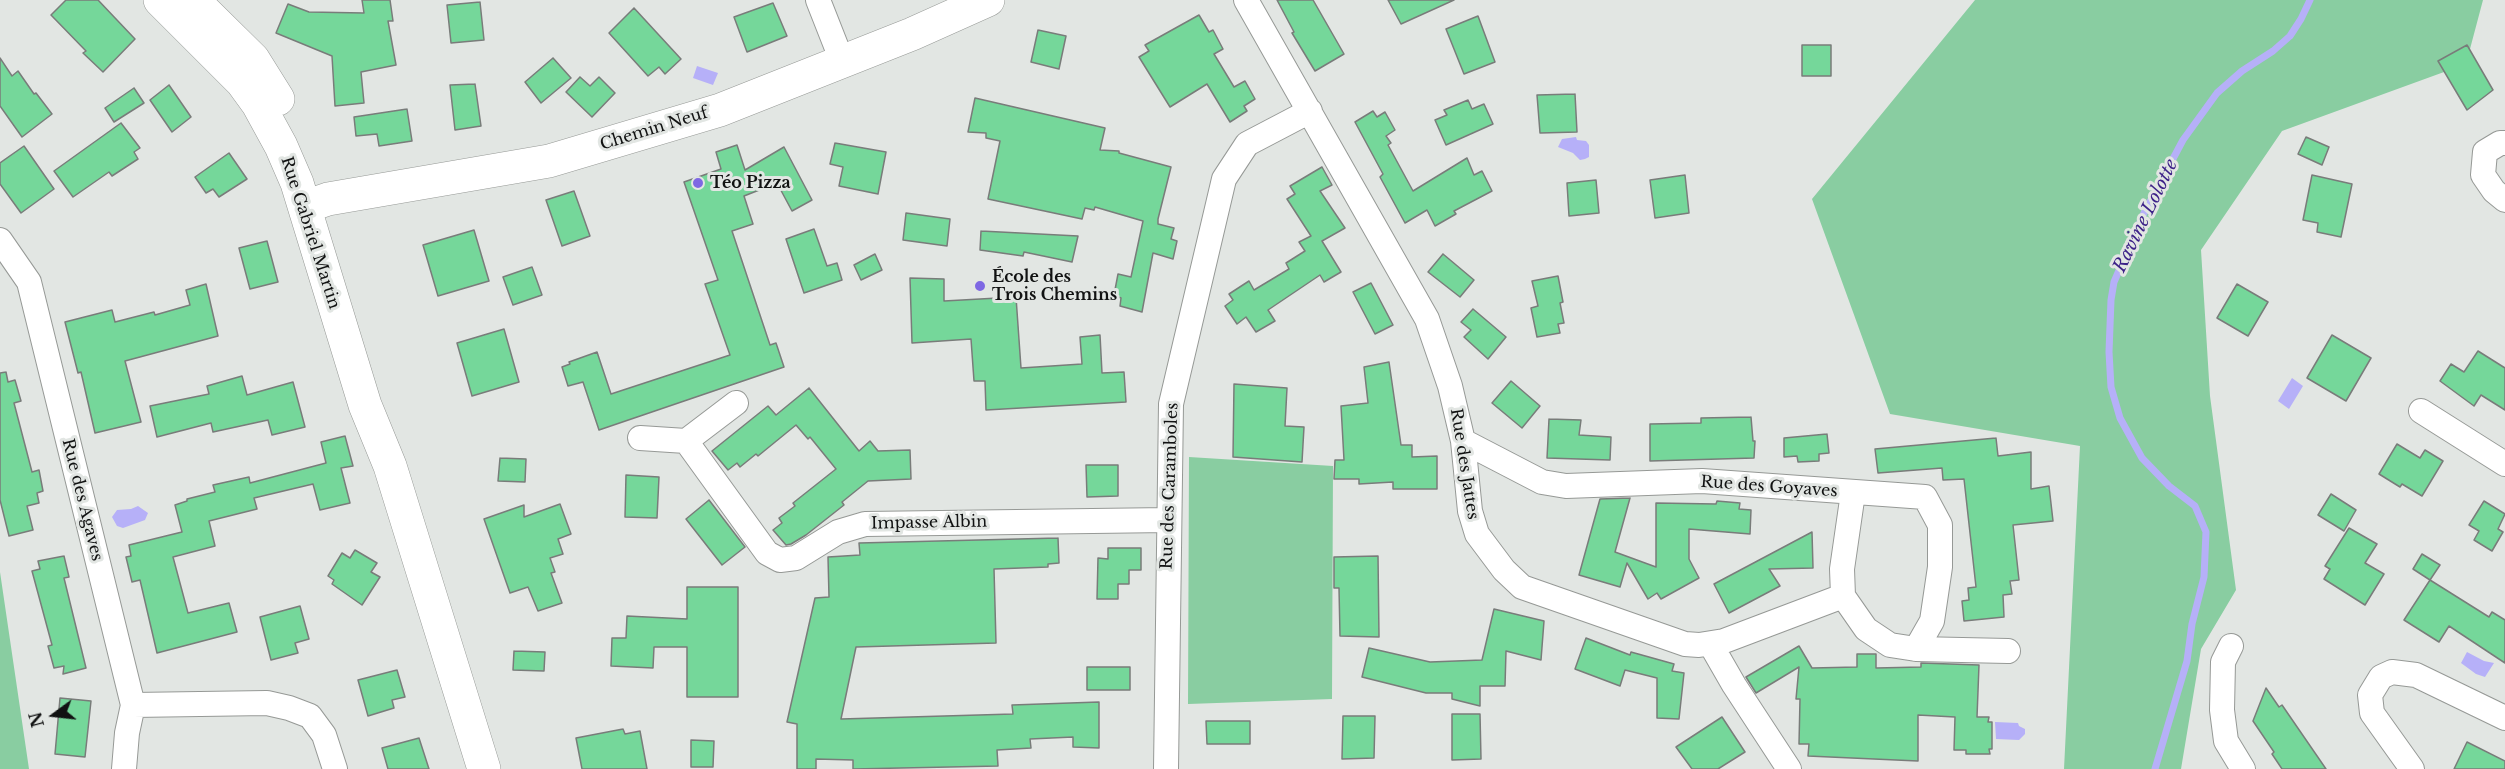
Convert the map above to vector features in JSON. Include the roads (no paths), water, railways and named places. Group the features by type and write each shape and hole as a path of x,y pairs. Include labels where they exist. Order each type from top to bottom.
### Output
{"main road":[{"name":"Rue Gabriel Martin","path":"160,0 242,82 258,104 312,204 365,405 390,466 484,769"},
{"name":"Rue Gabriel Martin","path":"193,0 252,59 301,138 312,169 312,204"},
{"name":"Chemin Neuf","path":"312,204 549,161 720,110 912,34 988,0"}],"street":[{"path":"818,0 842,61"},
{"name":"Rue des Jattes","path":"1246,0 1427,319 1450,386 1463,441 1470,511 1477,534 1490,553 1522,587 1686,644 1711,645 1843,596"},
{"name":"Rue des Caramboles","path":"1166,769 1171,404 1224,180 1247,144 1310,111"},
{"path":"2505,143 2500,143 2485,152 2483,175 2494,191 2505,200"},
{"name":"Rue des Agaves","path":"0,240 29,282 133,705 127,733 124,769"},
{"path":"640,438 686,441 736,403"},
{"path":"2421,411 2505,464"},
{"name":"Impasse Albin","path":"686,441 767,553 780,560 796,558 814,549 838,532 865,524 1168,520"},
{"name":"Rue des Goyaves","path":"1463,441 1542,482 1566,486 1702,481 1925,497 1940,525 1940,567 1932,621 1916,649"},
{"path":"1852,493 1842,569 1843,596 1866,629 1890,645 1916,649 2008,651"},
{"path":"1711,645 1734,685 1789,769"},
{"path":"2231,646 2223,662 2222,710 2226,741 2243,769"},
{"path":"2412,769 2372,713 2370,695 2381,677 2392,672 2415,675 2505,718"},
{"path":"133,705 267,703 289,708 310,716 324,735 335,769"}],"waterway":[{"name":"Ravine Lolotte","path":"2155,769 2187,661 2192,624 2204,577 2206,532 2195,506 2169,486 2142,458 2120,418 2111,387 2109,352 2114,282 2144,213 2183,140 2217,93 2242,71 2273,51 2290,36 2310,0"}],"place":[{"name":"Téo Pizza","path":"698,183"},
{"name":"École des Trois Chemins","path":"980,286"}]}
